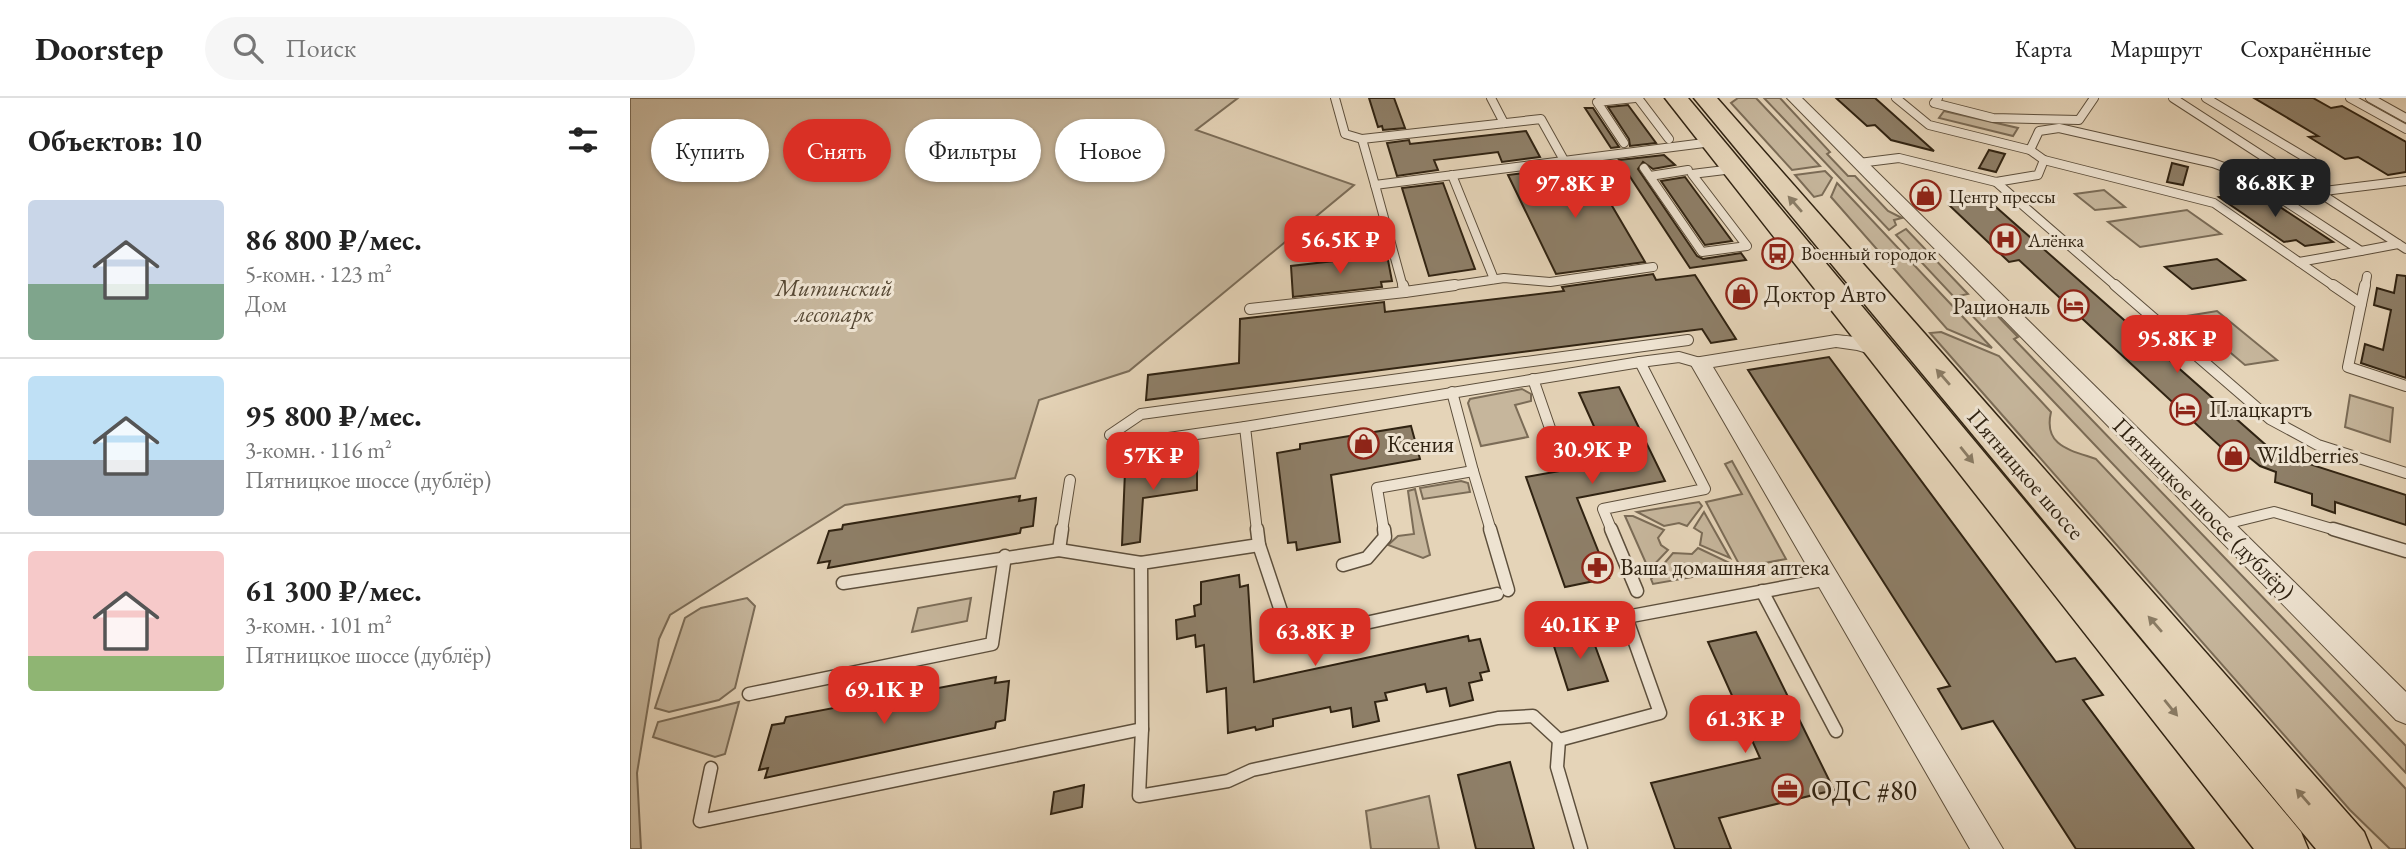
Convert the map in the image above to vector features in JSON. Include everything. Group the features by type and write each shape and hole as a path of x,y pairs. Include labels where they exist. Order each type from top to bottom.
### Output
{"main road":[{"name":"Пятницкое шоссе","path":"1676,98 1722,156 1845,328 1884,352 2284,849"},
{"name":"Пятницкое шоссе","path":"1704,98 2347,849"}],"street":[{"name":"Пятницкое шоссе (дублёр)","path":"1794,98 2406,710"},
{"path":"1845,328 1700,363 1987,849"}],"lane":[{"path":"1335,98 1345,134 1362,139 1541,119 1565,162"},
{"path":"1491,98 1504,123"},
{"path":"1595,100 1636,98 1669,139"},
{"path":"1896,98 1929,125 2030,150 2043,160 2214,203 2361,304"},
{"path":"1938,98 1934,103 1993,118 2062,121 2078,120 2094,98"},
{"path":"2173,98 2406,250"},
{"path":"2206,98 2313,162"},
{"path":"2350,98 2406,129"},
{"path":"2370,98 2406,118"},
{"path":"1595,100 1624,143"},
{"path":"2030,150 2039,131 2059,128 2213,163 2245,174 2361,251"},
{"path":"1362,139 1405,292"},
{"path":"1375,185 1565,162 1722,156"},
{"path":"1650,176 1690,172 1722,156"},
{"path":"1859,163 1899,158 1996,182 2038,175 2043,160"},
{"path":"1644,167 1702,252 1747,246 1681,161"},
{"path":"1452,175 1493,279"},
{"path":"2316,192 2406,181"},
{"path":"1996,182 2270,419 2318,445 2406,473"},
{"path":"2299,262 2398,244"},
{"path":"1250,309 1405,292 1493,279 1550,282 1653,267"},
{"path":"2367,276 2347,367 2406,386"},
{"path":"1688,340 1141,414 1110,435 1134,443 1640,362 1679,357 1700,363"},
{"path":"1637,591 1603,509 1705,489 1640,362"},
{"path":"1532,379 1552,434"},
{"path":"1245,427 1259,545 1287,629 1311,635 1503,592 1452,392"},
{"path":"1343,565 1367,558 1385,537 1377,488 1473,471"},
{"path":"1059,550 1070,480"},
{"path":"2221,525 2274,512 2406,551"},
{"path":"843,583 1005,556 1059,550 1141,563 1259,545"},
{"path":"749,694 992,644 1005,556"},
{"path":"1141,563 1142,729 1139,796 1228,781 1252,771 1498,718 1533,716 1559,740"},
{"path":"1559,740 1660,713 1626,617 1828,579"},
{"path":"1762,591 1836,731"},
{"path":"711,768 699,821 1142,729"},
{"path":"1559,740 1557,767 1581,849"}],"green space":[{"name":"Митинский лесопарк","path":"630,98 1238,98 1196,130 1354,185 1129,371 1039,400 1015,478 845,505 670,615 659,639 637,773 641,849 630,849"},
{"path":"1738,98 1756,98 1820,166 1792,170 1731,103"},
{"path":"1764,98 1780,98 1830,152 1827,154 1848,176 1855,176 1888,211 1902,218 1894,220 1896,225 1889,230"},
{"path":"1944,111 2018,128 2013,136 1939,118"},
{"path":"1825,171 1832,178 1822,195 1814,197 1795,175"},
{"path":"1837,183 1992,348 1947,329 1831,197"},
{"path":"2104,190 2125,207 2095,210 2075,194"},
{"path":"2187,210 2221,234 2140,247 2108,222"},
{"path":"1906,229 1968,294 1954,297 1896,235"},
{"path":"1985,303 2018,337 2014,339 2406,746 2406,773 1963,306"},
{"path":"2217,311 2277,360 2245,365 2187,316"},
{"path":"1941,332 1999,356 2051,412 2051,432 2055,439 2068,449 2096,459 2406,789 2406,849 2390,849 2350,810 1930,333"},
{"path":"1522,389 1531,394 1531,401 1515,405 1528,437 1481,446 1468,403 1470,399"},
{"path":"2350,395 2393,408 2390,442 2345,427"},
{"path":"1732,461 1786,559 1740,566 1706,502 1742,494 1725,464"},
{"path":"1461,481 1468,483 1470,492 1423,499 1420,488"},
{"path":"1415,489 1430,555 1423,558 1388,545 1398,536 1414,534 1408,491"},
{"path":"1699,502 1702,506 1687,526 1679,523 1664,526 1637,512"},
{"path":"1704,512 1730,558 1700,545 1702,533 1694,528"},
{"path":"1625,516 1633,516 1664,530 1658,538 1661,545 1668,550 1649,570"},
{"path":"1698,548 1734,565 1733,570 1653,584 1651,579 1673,553 1692,554"},
{"path":"747,598 755,606 735,688 719,700 669,712 655,708 685,618 701,608"},
{"path":"971,598 967,621 912,632 918,608"},
{"path":"739,702 725,754 715,757 653,737 658,722"},
{"path":"1429,796 1439,849 1371,849 1366,811"}],"building":[{"path":"1369,98 1394,98 1405,128 1383,130 1382,126 1378,127"},
{"path":"1836,98 1875,98 1934,151 1891,140 1875,125 1867,126"},
{"path":"2254,98 2313,98 2331,108 2342,106 2406,142 2406,172 2388,175 2358,157 2345,159 2309,137 2318,136"},
{"path":"1628,105 1656,143 1630,146 1629,139 1608,107"},
{"path":"1585,108 1593,108 1619,147 1611,148"},
{"path":"1526,131 1540,157 1502,162 1498,152 1434,160 1438,170 1397,176 1387,143 1409,140 1410,144"},
{"path":"1989,150 2005,154 1996,172 1979,168"},
{"path":"1664,155 1675,165 1653,169 1643,162 1638,169 1697,256 1703,259 1741,253 1746,260 1690,268 1619,160"},
{"path":"2172,163 2188,167 2183,185 2167,182"},
{"path":"1588,165 1645,262 1556,274 1508,175"},
{"path":"1685,177 1732,241 1705,245 1661,181"},
{"path":"1443,183 1475,269 1429,276 1402,188"},
{"path":"2256,191 2333,242 2305,246 2296,240 2284,242 2219,197"},
{"path":"1988,200 2275,453 2406,495 2406,525 2335,502 2335,513 2312,505 2312,494 2275,482 2276,472 2260,466 2250,458 2236,461 2019,260 2009,262 1949,205"},
{"path":"1387,255 1392,281 1381,282 1382,287 1293,297 1291,266"},
{"path":"2217,259 2245,280 2192,289 2165,267"},
{"path":"1653,274 1656,280 1695,275 1736,339 1711,343 1702,329 1146,400 1148,375 1239,363 1240,319 1384,302 1385,312 1564,291 1562,287"},
{"path":"2397,275 2406,276 2406,378 2361,363 2365,344 2383,350 2391,310 2374,305 2377,288 2394,293"},
{"path":"1829,357 2056,662 2075,658 2103,695 2083,700 2194,849 2076,849 1993,721 1962,729 1938,689 1950,686 1748,370"},
{"path":"1619,387 1665,481 1577,498 1609,578 1565,587 1526,477 1610,462 1579,393"},
{"path":"1411,426 1420,459 1331,475 1340,542 1297,550 1296,542 1288,543 1277,453 1300,449 1300,444"},
{"path":"1197,460 1197,490 1143,498 1140,542 1122,545 1125,471"},
{"path":"1020,496 1019,501 1036,498 1033,526 1021,528 1020,533 828,568 830,561 818,563 829,531 842,529 843,525"},
{"path":"1239,575 1240,587 1248,585 1254,682 1468,636 1469,641 1480,639 1489,671 1480,673 1482,680 1469,683 1473,700 1450,706 1446,688 1427,692 1425,684 1385,693 1387,700 1375,702 1379,721 1353,727 1351,708 1331,712 1330,707 1273,719 1273,726 1228,733 1226,688 1207,692 1204,645 1196,647 1195,635 1177,639 1176,620 1195,616 1194,606 1201,604 1201,582"},
{"path":"1590,632 1608,681 1568,690 1552,640"},
{"path":"1756,632 1834,790 1719,818 1731,849 1675,849 1651,783 1760,758 1708,642"},
{"path":"996,677 995,683 1009,681 1005,720 996,722 995,728 765,778 768,768 759,770 772,725 784,723 786,717"},
{"path":"1510,762 1534,849 1476,849 1458,775"},
{"path":"1084,785 1082,807 1051,814 1054,792"}],"place":[{"name":"Центр прессы","path":"1926,196"},
{"name":"Алёнка","path":"2005,240"},
{"name":"Военный городок","path":"1778,253"},
{"name":"Доктор Авто","path":"1741,294"},
{"name":"Рациональ","path":"2073,306"},
{"name":"Плацкартъ","path":"2186,409"},
{"name":"Ксения","path":"1364,444"},
{"name":"Wildberries","path":"2234,455"},
{"name":"Ваша домашняя аптека","path":"1597,567"},
{"name":"ОДС #80","path":"1788,790"}]}
